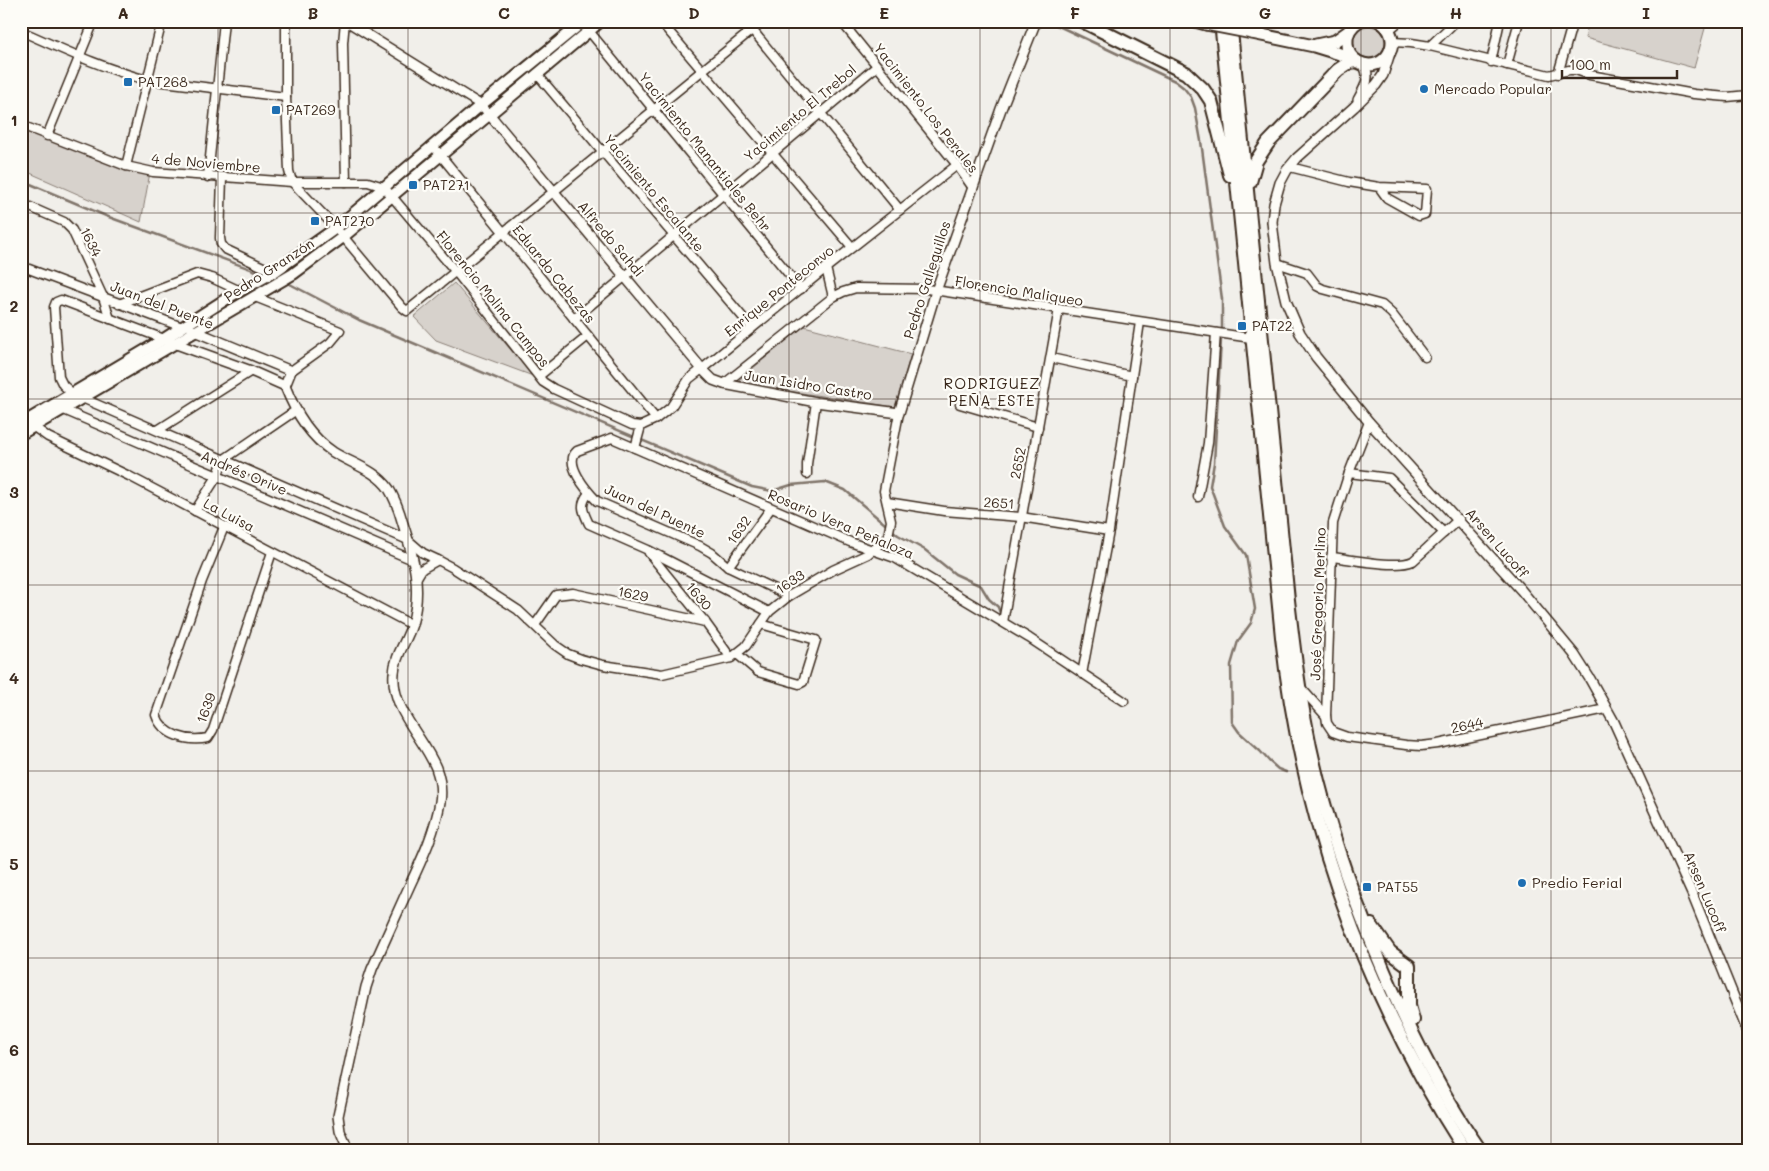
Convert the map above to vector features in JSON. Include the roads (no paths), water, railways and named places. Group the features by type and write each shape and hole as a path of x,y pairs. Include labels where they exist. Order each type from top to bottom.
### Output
{"highway":[{"path":"1082,21 1180,69 1192,77 1203,89 1212,106 1241,219"},
{"path":"1221,21 1251,338 1286,670 1296,736 1308,789 1339,893 1371,977 1405,1047 1465,1150"},
{"path":"1230,21 1288,600 1305,722 1325,806 1356,903 1393,992 1420,1049 1480,1150"},
{"path":"1249,202 1250,180 1261,152 1338,70 1350,62 1358,61"},
{"path":"1356,903 1390,952 1409,966 1411,970 1409,1006 1418,1034 1420,1049"}],"main road":[{"name":"Pedro Granzón","path":"21,424 274,272 336,228 481,105 584,21"},
{"name":"Pedro Granzón","path":"21,434 293,274 343,237 601,21"},
{"path":"1314,46 1335,40 1349,31 1359,21"},
{"path":"1201,22 1314,46 1358,61 1378,63 1391,48 1389,30 1379,21"},
{"path":"1349,31 1346,46 1358,61"}],"street":[{"path":"47,136 94,21"},
{"path":"126,166 162,21"},
{"path":"208,177 224,21"},
{"path":"286,21 286,97 289,171 292,182 336,228 407,311 763,21"},
{"path":"346,182 343,42 345,21 481,105 489,114"},
{"path":"660,21 852,247"},
{"path":"745,21 900,210"},
{"name":"Yacimiento Los Perales","path":"841,21 973,188"},
{"name":"Pedro Galleguillos","path":"874,550 888,536 891,521 884,491 899,413 936,291 1001,109 1036,21"},
{"path":"1389,30 1400,21"},
{"path":"1430,46 1456,21"},
{"path":"1492,62 1500,21"},
{"path":"1508,65 1519,21"},
{"path":"1558,74 1573,21"},
{"path":"21,31 130,76 218,90 286,97"},
{"name":"Yacimiento Manantiales Behr","path":"589,31 801,289"},
{"path":"1391,48 1411,43 1549,75 1576,70 1590,75 1694,94 1727,97 1748,95"},
{"name":"Arsen Lucoff","path":"1391,48 1383,75 1376,85 1308,147 1290,167 1280,183 1274,204 1272,222 1277,263 1286,301 1300,333 1316,357 1369,422 1459,519 1574,654 1614,722 1694,896 1748,1032"},
{"name":"Arsen Lucoff","path":"1354,107 1367,81 1367,72 1358,61"},
{"name":"Yacimiento El Trebol","path":"574,319 877,66"},
{"name":"Yacimiento Escalante","path":"537,74 752,328"},
{"name":"Alfredo Sahdi","path":"489,114 624,277 713,380"},
{"name":"4 de Noviembre","path":"21,125 126,166 153,172 292,182 368,182 384,187"},
{"name":"Eduardo Cabezas","path":"433,146 656,419"},
{"name":"Enrique Pontecorvo","path":"641,426 656,419 671,407 689,380 702,369 852,247 957,166"},
{"path":"1290,167 1349,182 1428,189 1424,214 1419,216 1387,198 1379,186"},
{"path":"222,178 221,244 225,249 274,272"},
{"path":"384,187 392,196"},
{"name":"Florencio Molina Campos","path":"392,196 456,272 543,382 632,426 641,426"},
{"name":"1634","path":"21,203 64,222 72,230 103,297 110,318"},
{"path":"1277,263 1307,273 1317,286 1323,289 1382,305 1392,314 1425,357"},
{"name":"Juan del Puente","path":"21,266 292,370"},
{"path":"826,268 833,297"},
{"path":"119,304 197,274 212,278 240,291"},
{"name":"Florencio Maliqueo","path":"724,384 833,297 856,288 902,288 936,291 1251,338"},
{"path":"255,297 340,331 330,343 292,370 285,386"},
{"path":"73,394 62,385 58,377 54,307 56,302 61,300 251,371 285,386 295,411 314,436 332,451 382,480 390,491 400,512 414,560 417,596 412,625 396,662 394,687 398,703 435,767 440,784 440,800 430,840 372,969 366,987 338,1116 340,1131 348,1150"},
{"name":"2652","path":"1003,622 1059,309"},
{"path":"1082,674 1109,530 1140,322"},
{"path":"1198,497 1208,444 1216,333"},
{"path":"539,376 588,336"},
{"path":"1051,358 1132,376"},
{"path":"158,430 251,371"},
{"name":"Juan Isidro Castro","path":"713,380 724,384 816,402 899,413"},
{"name":"Andrés Orive","path":"73,394 408,540 423,553 454,568 518,610 568,654 603,665 662,674 734,656"},
{"path":"807,474 806,464 816,402"},
{"path":"960,404 1038,427"},
{"name":"Andrés Orive","path":"64,410 414,560"},
{"path":"195,510 218,476 223,460 295,411"},
{"name":"José Gregorio Merlino","path":"1333,732 1327,723 1326,716 1333,523 1348,473 1369,422"},
{"path":"635,448 641,426"},
{"name":"La Luisa","path":"34,427 48,437 195,510 412,625"},
{"name":"Rosario Vera Peñaloza","path":"589,493 574,470 571,462 572,454 612,438 850,542 895,558 1003,622 1124,701"},
{"path":"1348,473 1389,478 1444,533"},
{"path":"589,493 583,500 582,506 588,524 648,550 769,612"},
{"name":"Juan del Puente","path":"589,493 597,501 700,546 712,553 728,567 789,596"},
{"name":"2651","path":"887,502 944,511 1021,517 1109,530"},
{"name":"1632","path":"728,567 771,508"},
{"path":"1331,557 1406,564 1413,561 1459,519"},
{"name":"1639","path":"224,527 202,581 156,715 161,727 175,736 198,740 208,738 213,730 272,552"},
{"name":"1630","path":"648,550 734,656 758,672 799,684 803,682 816,640 761,624"},
{"name":"1633","path":"734,656 746,646 769,612 789,596 833,570 874,550"},
{"path":"416,579 422,569 438,560"},
{"name":"1629","path":"535,625 556,595 573,593 705,622"},
{"path":"1299,685 1326,716"},
{"name":"2644","path":"1333,732 1347,737 1406,745 1438,744 1606,709"}],"waterway":[{"path":"1048,21 1175,81 1191,97 1201,141 1222,299 1222,328"},
{"path":"21,180 106,216 264,274"},
{"path":"286,282 359,320 752,487 772,491 791,485 825,482 845,490 898,535 925,550 955,574 981,586 989,599 998,607 1001,616"},
{"path":"1221,340 1214,463 1210,486 1225,526 1246,555 1255,609 1251,623 1238,641 1231,665 1232,722 1239,732 1269,761 1278,769 1286,772"}],"place":[{"name":"PAT268","path":"128,82"},
{"name":"Mercado Popular","path":"1424,89"},
{"name":"PAT269","path":"276,110"},
{"name":"PAT271","path":"413,185"},
{"name":"PAT270","path":"315,221"},
{"name":"PAT22","path":"1242,326"},
{"name":"Predio Ferial","path":"1522,883"},
{"name":"PAT55","path":"1367,887"}],"district":[{"name":"RODRIGUEZ PEÑA ESTE","path":"992,392"}]}
